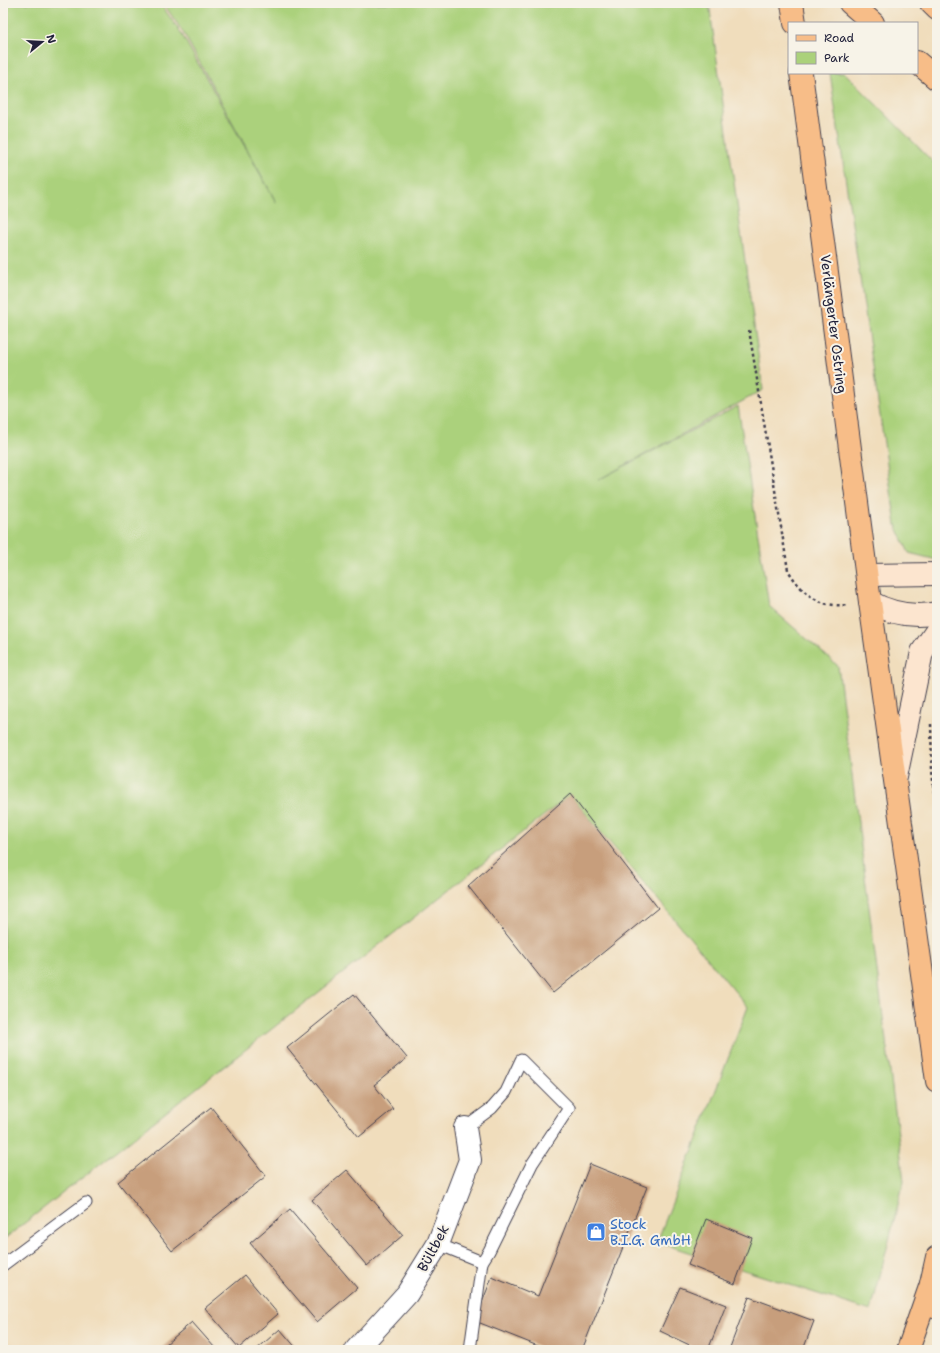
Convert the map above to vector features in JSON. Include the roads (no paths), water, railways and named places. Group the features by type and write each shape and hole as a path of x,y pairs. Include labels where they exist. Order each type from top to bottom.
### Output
{"main road":[{"path":"792,3 795,22"},
{"path":"850,3 872,22"},
{"path":"931,3 937,9"},
{"path":"918,63 937,79"},
{"name":"Verlängerter Ostring","path":"801,74 870,602 896,778 937,1081"},
{"path":"908,1350 931,1284 937,1258"},
{"path":"931,1284 937,1308"}],"street":[{"path":"867,575 937,574"},
{"path":"870,602 886,610 904,615 937,613"},
{"path":"896,778 922,652 937,630"},
{"name":"Bültbek","path":"356,1350 407,1294 438,1244 470,1160 465,1128"}],"lane":[{"path":"465,1128 492,1108 506,1092 521,1060 569,1108 532,1164 489,1251 482,1262 470,1350"},
{"path":"3,1265 86,1203"},
{"path":"438,1244 482,1262"}],"place":[{"name":"Stock B.I.G. GmbH","path":"596,1232"}]}
